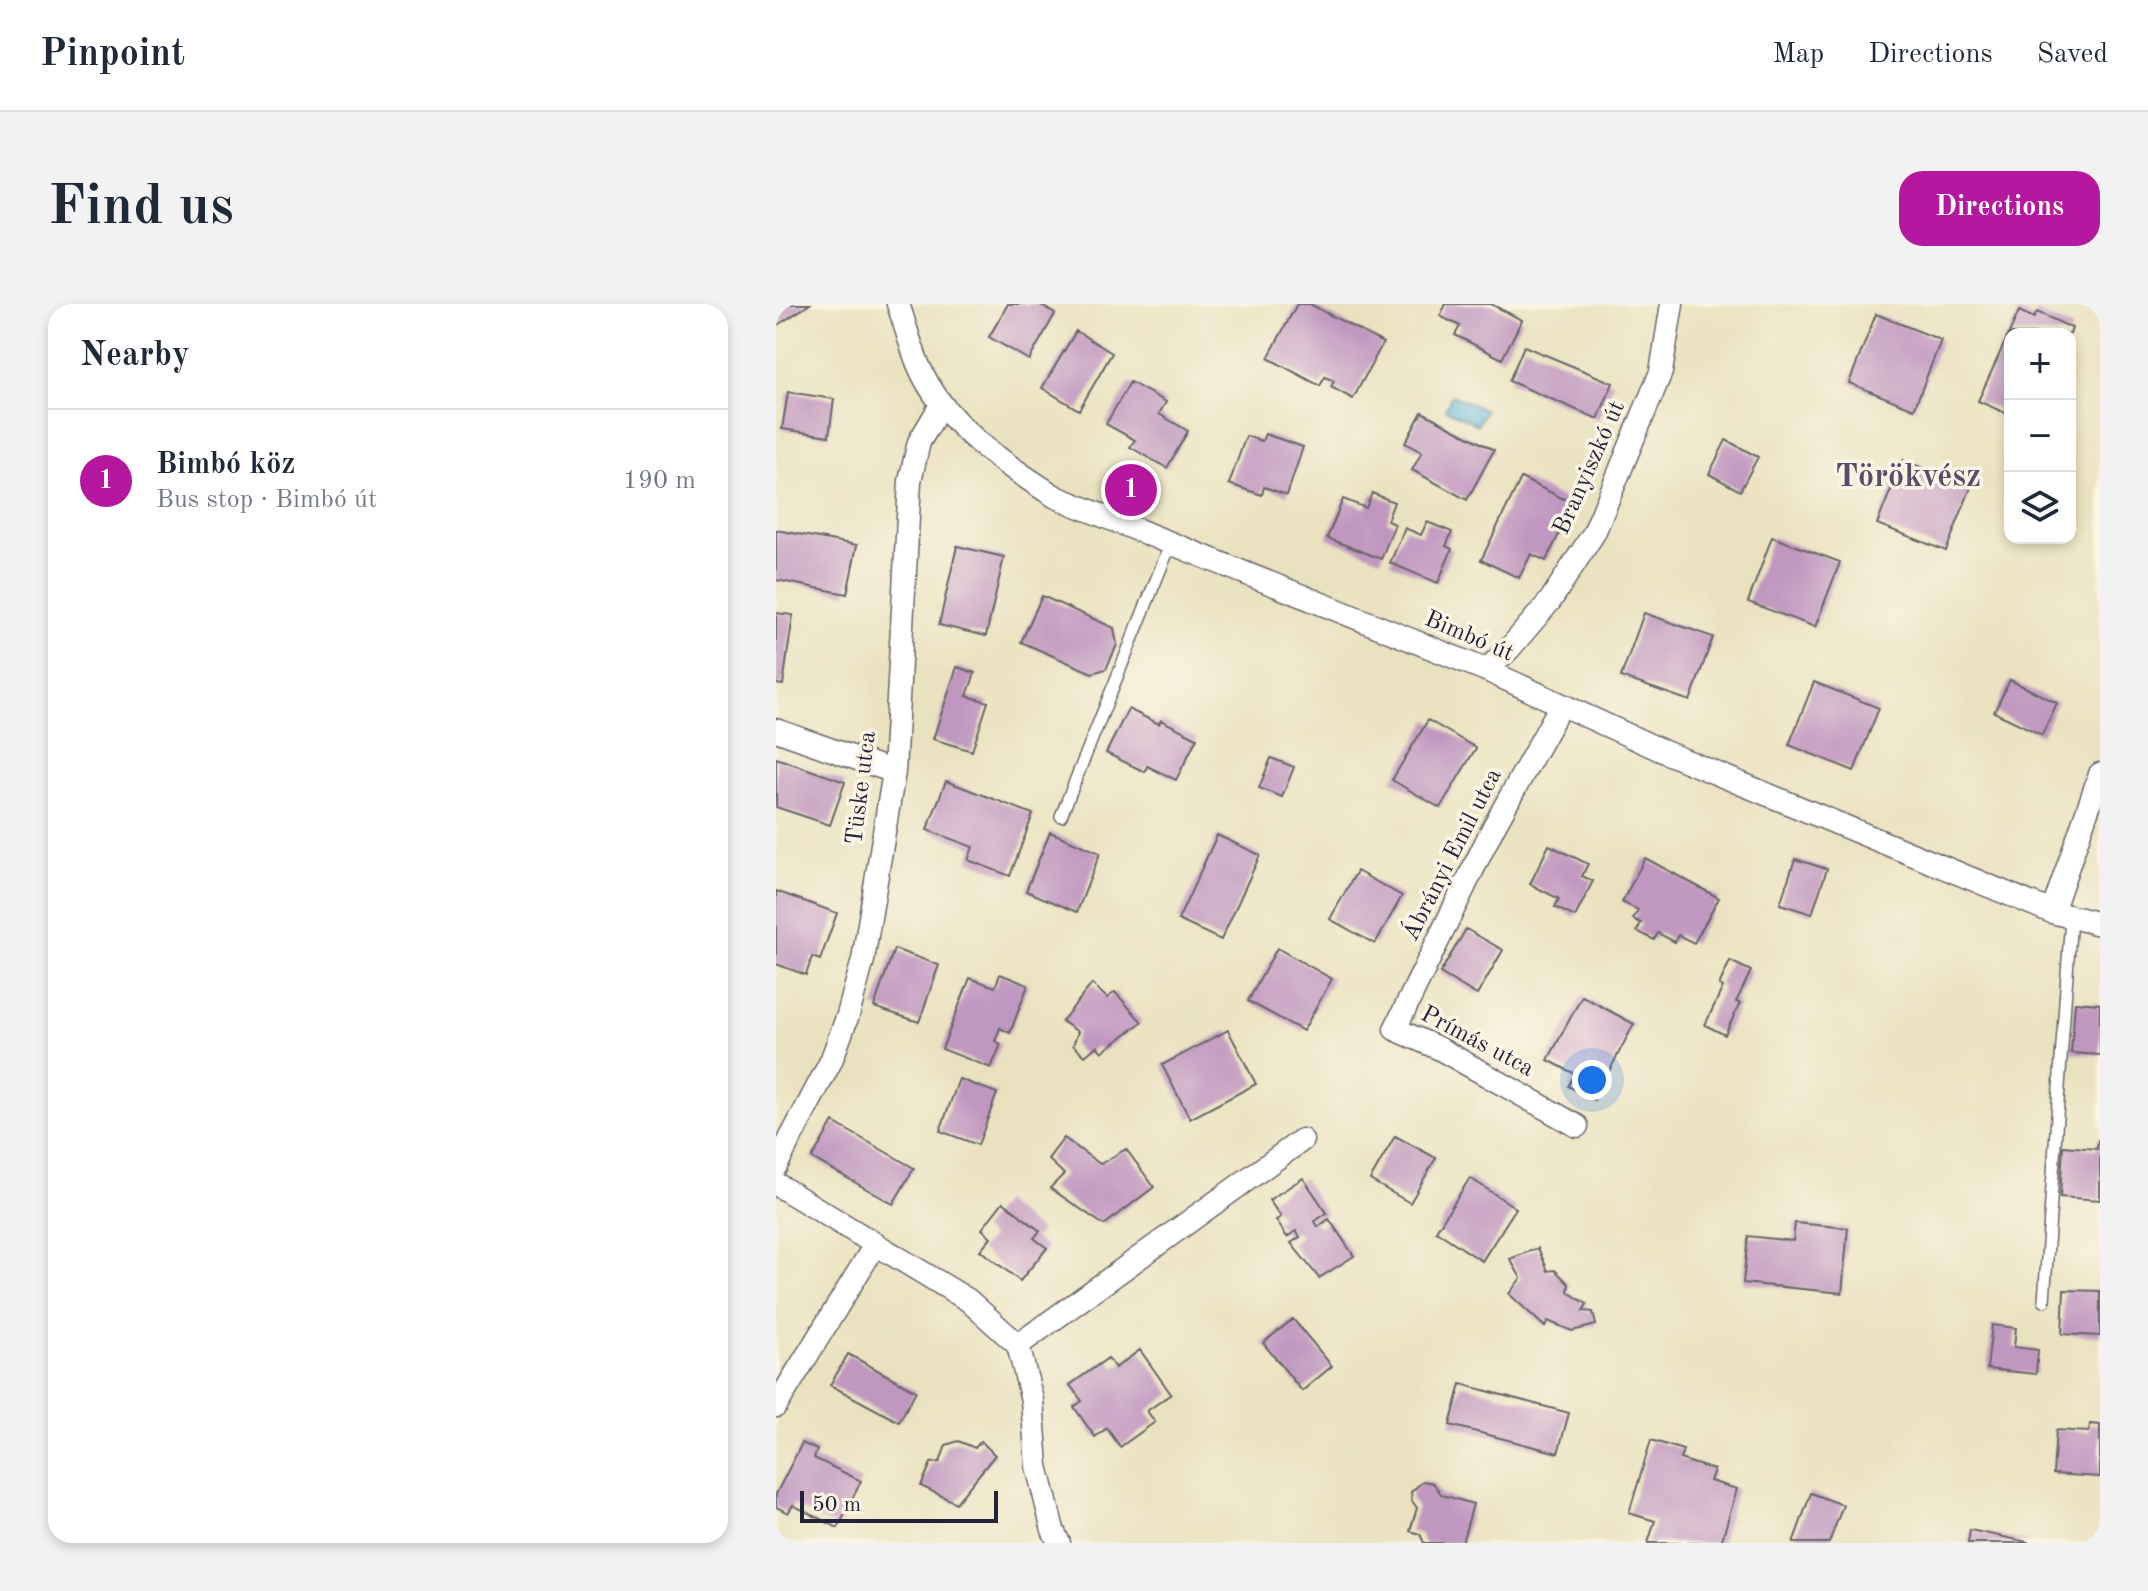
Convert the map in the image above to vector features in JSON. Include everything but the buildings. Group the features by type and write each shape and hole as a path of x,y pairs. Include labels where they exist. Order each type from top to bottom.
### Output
{"street":[{"name":"Branyiszkó út","path":"1486,670 1509,649 1550,601 1594,533 1661,372 1670,305"},
{"name":"Bimbó út","path":"900,307 918,365 941,405 1006,466 1056,497 1486,670 1560,707 1667,753 2061,914 2100,924"},
{"name":"Tüske utca","path":"776,1166 831,1061 863,960 894,772 910,481 919,442 941,405"},
{"name":"Ábrányi Emil utca","path":"1395,1029 1493,828 1560,707"},
{"path":"776,730 894,772"},
{"path":"2061,914 2100,774"},
{"name":"Prímás utca","path":"1395,1029 1440,1049 1577,1126"},
{"path":"1018,1345 1302,1140"},
{"path":"776,1184 968,1300 1018,1345 1032,1400 1037,1466 1059,1543"},
{"path":"776,1406 875,1245"}],"lane":[{"path":"1061,816 1171,543"},
{"path":"2044,1301 2061,914"}],"water":[{"path":"1452,395 1485,410 1478,425 1445,409"}],"place":[{"name":"Bimbó köz","path":"1131,490"}],"district":[{"name":"Törökvész","path":"1908,478"}]}
